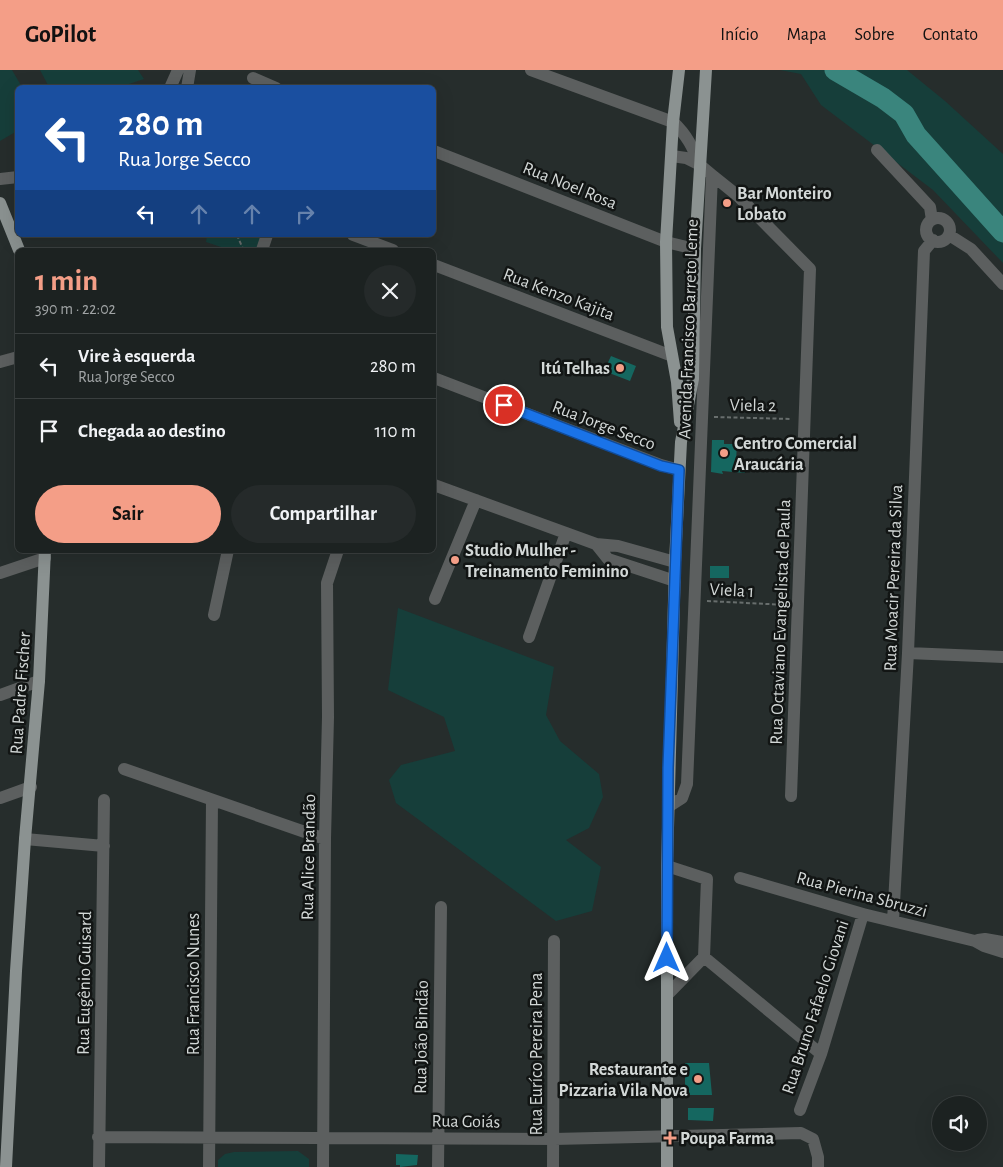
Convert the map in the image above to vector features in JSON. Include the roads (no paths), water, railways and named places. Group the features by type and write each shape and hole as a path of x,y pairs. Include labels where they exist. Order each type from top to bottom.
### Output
{"main road":[{"name":"Avenida Francisco Barreto Leme","path":"678,70 666,242 667,327 677,382 681,442"},
{"name":"Avenida Francisco Barreto Leme","path":"667,1167 667,866 674,581 681,442 693,379 695,249 706,70"},
{"path":"0,203 15,236"},
{"name":"Rua Padre Fischer","path":"6,1167 25,839 39,681 45,554"}],"street":[{"path":"171,85 178,70"},
{"path":"188,85 190,70"},
{"path":"531,70 673,122 684,132 692,144 700,165"},
{"path":"253,78 269,85"},
{"path":"876,150 930,207 932,220"},
{"name":"Rua Noel Rosa","path":"436,152 666,242 695,249"},
{"path":"672,156 686,158 700,165"},
{"name":"Rua Octaviano Evangelista de Paula","path":"700,165 738,196 810,269 791,796"},
{"name":"Avenida Francisco Barreto Leme","path":"668,807 682,798 687,784 712,175"},
{"path":"0,179 15,177"},
{"path":"938,218 944,219 950,229 949,235 945,240 939,242 933,240 928,236 926,230 928,224 938,218"},
{"path":"949,235 971,249 1003,284"},
{"path":"359,237 389,248"},
{"name":"Rua Moacir Pereira da Silva","path":"893,921 908,653 924,251 933,240"},
{"name":"Rua Kenzo Kajita","path":"436,266 672,356"},
{"path":"0,362 15,358"},
{"name":"Rua Jorge Secco","path":"436,379 661,466 679,470"},
{"path":"436,486 596,544 618,546 675,562"},
{"path":"435,599 476,500"},
{"path":"529,638 566,533"},
{"path":"596,544 608,559 674,581"},
{"path":"214,615 227,553"},
{"name":"Rua Alice Brandão","path":"323,1167 325,839 328,717 327,583 337,553"},
{"path":"0,574 45,554"},
{"path":"908,653 1003,657"},
{"path":"0,695 39,681"},
{"path":"124,769 325,839"},
{"path":"0,798 31,787"},
{"name":"Rua Eugênio Guisard","path":"99,1167 104,800"},
{"name":"Rua Francisco Nunes","path":"209,1167 212,800"},
{"path":"25,839 104,846"},
{"path":"667,866 707,878 704,957 667,995"},
{"name":"Rua Pierina Sbruzzi","path":"740,878 863,914 975,941 1003,952"},
{"name":"Rua João Bindão","path":"438,1167 441,907"},
{"name":"Rua Bruno Fafaelo Giovani","path":"800,1110 821,1054 863,914"},
{"name":"Rua Pierina Sbruzzi","path":"975,941 985,939 1003,942"},
{"name":"Rua Euríco Pereira Pena","path":"554,941 554,1167"},
{"path":"704,957 821,1054"},
{"name":"Rua Goiás","path":"98,1137 554,1139 800,1133 813,1139 818,1162"}],"waterway":[{"path":"835,70 883,98 904,114 916,135 1003,232"}],"place":[{"name":"Bar Monteiro Lobato","path":"727,203"},
{"name":"Itú Telhas","path":"620,368"},
{"name":"Centro Comercial Araucária","path":"724,453"},
{"name":"Studio Mulher - Treinamento Feminino","path":"455,560"},
{"name":"Restaurante e Pizzaria Vila Nova","path":"698,1079"},
{"name":"Poupa Farma","path":"670,1138"}]}
